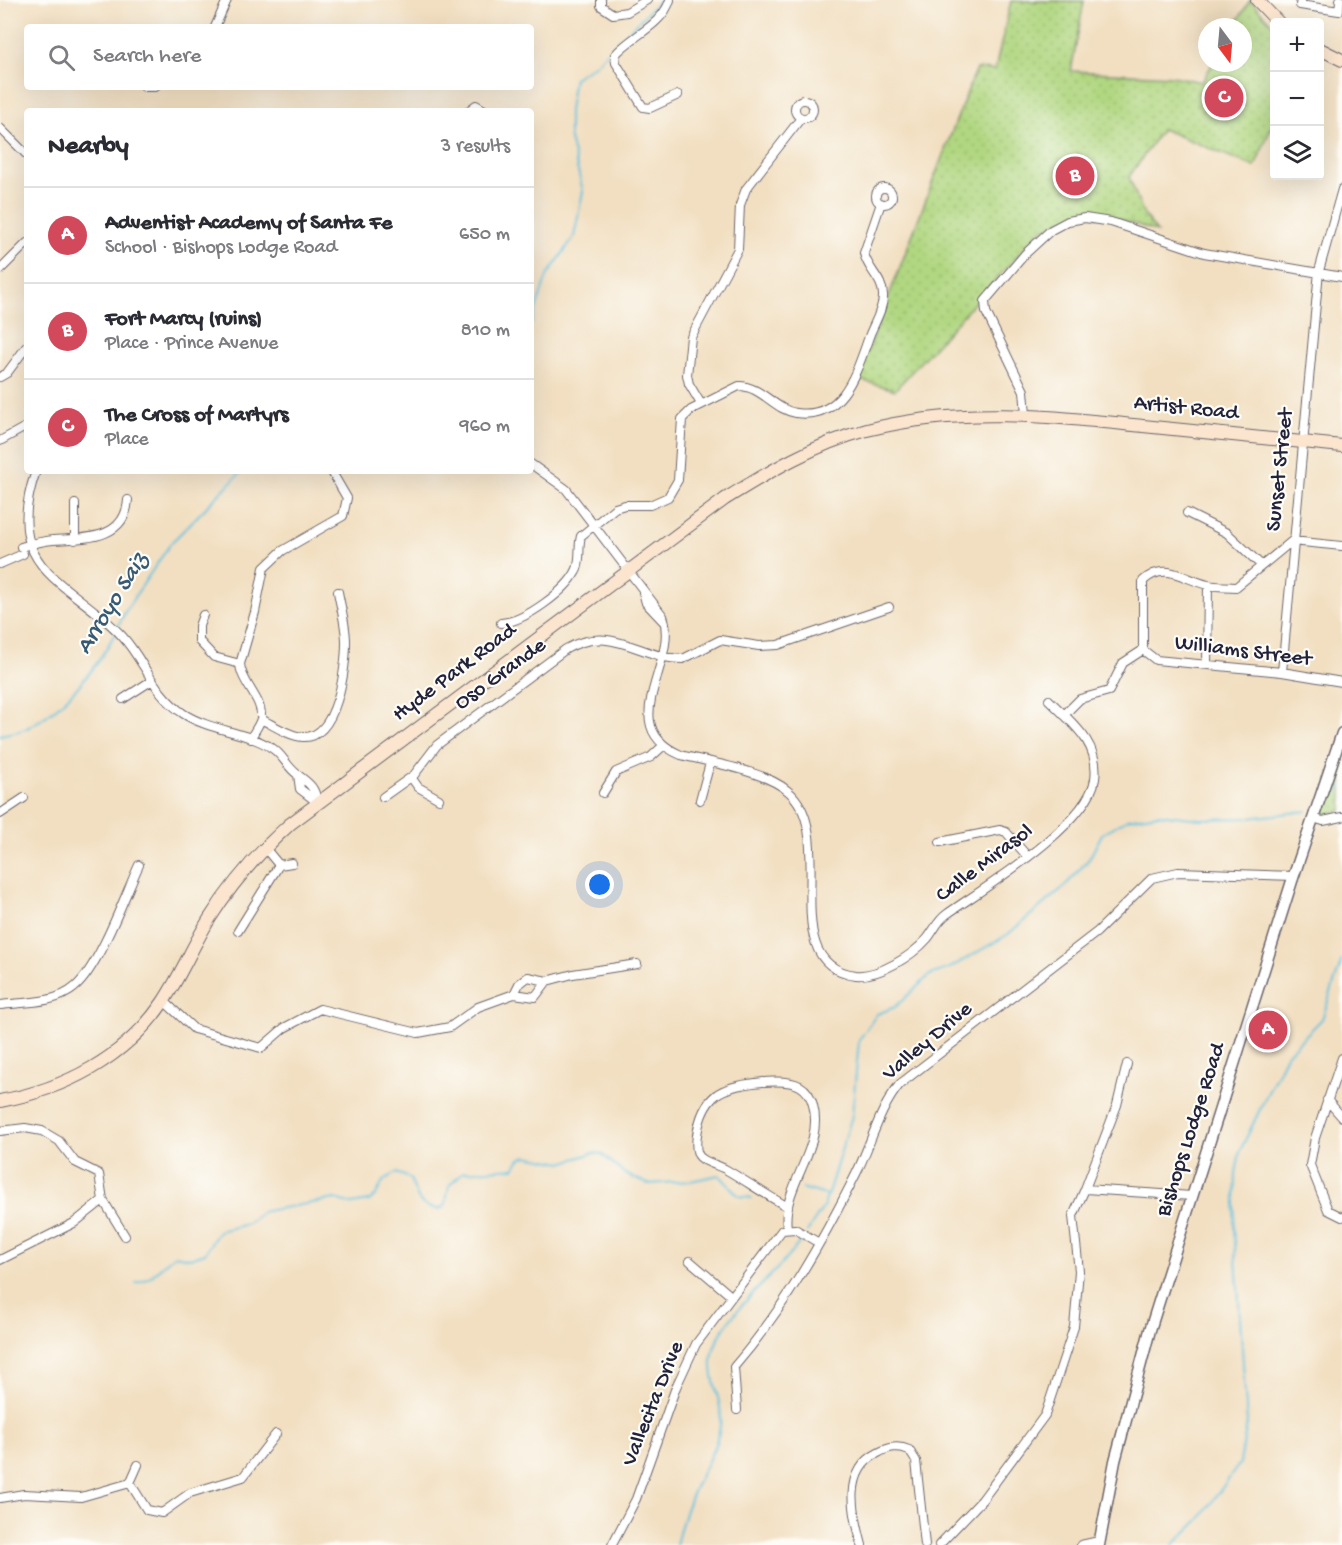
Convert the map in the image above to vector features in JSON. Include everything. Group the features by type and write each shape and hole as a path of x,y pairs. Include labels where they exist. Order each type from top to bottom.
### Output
{"main road":[{"path":"1257,0 1274,18"},
{"path":"1324,51 1342,60"},
{"name":"Artist Road","path":"1026,414 1342,446"},
{"name":"Hyde Park Road","path":"1,1098 40,1092 76,1078 102,1063 124,1045 164,1001 211,915 235,882 265,848 317,802 725,499 781,464 813,449 866,430 927,417 1026,414"}],"street":[{"path":"216,24 226,0"},
{"path":"601,0 602,6 613,14 627,12 647,0"},
{"path":"670,0 659,21 625,44 615,55 616,63 643,107 660,104 678,94"},
{"path":"1301,0 1300,5 1339,11 1340,0"},
{"path":"701,404 689,384 687,375 691,337 738,249 740,205 746,189 801,118"},
{"path":"0,128 15,140 24,151"},
{"name":"Sunset Street","path":"1282,672 1292,541 1319,271 1342,189"},
{"path":"501,623 525,616 568,583 580,560 580,538 618,506 654,505 671,494 678,480 680,422 688,412 732,388 743,385 783,410 799,414 821,412 842,398 853,379 883,301 881,286 864,253 881,203"},
{"path":"1026,414 1024,391 986,312 985,301 1025,254 1051,230 1068,221 1084,218 1111,222 1204,254 1319,271 1342,277"},
{"path":"0,270 24,246"},
{"path":"0,377 7,373 24,350"},
{"path":"0,441 24,428"},
{"path":"534,466 562,484 643,591 646,603 665,623 667,640 649,711 654,732 664,745 651,757 616,771 603,793"},
{"path":"17,517 21,496 34,474"},
{"path":"251,739 261,719 259,707 244,681 240,664 255,612 264,568 282,551 344,516 347,498 333,474"},
{"path":"0,564 44,541 95,538 110,530 123,517 128,500"},
{"path":"75,504 75,540"},
{"path":"1187,513 1227,533 1262,565"},
{"path":"17,531 22,551 44,579 120,634 166,700 185,715 276,750 298,775 311,784 317,802"},
{"path":"1064,715 1080,699 1109,692 1123,663 1143,650 1143,581 1152,573 1165,569 1208,585 1236,587 1292,541 1342,546"},
{"path":"1207,665 1208,585"},
{"path":"261,719 301,737 320,733 329,724 345,659 346,640 339,592"},
{"name":"Oso Grande","path":"383,797 411,777 437,745 573,645 591,640 609,640 675,659 687,658 720,640 759,646 783,644 889,607"},
{"path":"203,615 199,626 199,641 214,657 240,664"},
{"name":"Williams Street","path":"1143,650 1156,660 1282,672 1342,682"},
{"path":"123,699 151,681"},
{"name":"Calle Mirasol","path":"664,745 681,755 769,780 789,791 799,802 807,819 810,837 813,938 825,959 849,973 865,975 887,969 926,940 942,918 999,880 1082,808 1094,786 1095,766 1091,746 1084,735 1049,700"},
{"name":"Bishops Lodge Road","path":"1099,1543 1131,1397 1192,1196 1342,733"},
{"path":"700,800 710,763"},
{"path":"411,777 418,786 438,799"},
{"path":"0,814 24,798"},
{"path":"1313,818 1323,821 1342,817"},
{"path":"940,842 1000,830 1006,832 1028,857"},
{"path":"265,848 279,865"},
{"path":"238,931 279,865 292,863"},
{"path":"0,1005 53,999 75,987 94,961 139,865"},
{"name":"Valley Drive","path":"737,1410 734,1367 772,1321 819,1243 856,1174 887,1104 900,1084 1097,932 1147,881 1173,872 1294,876"},
{"path":"514,994 519,984 528,977 547,981 573,974 637,964"},
{"path":"164,1001 194,1029 261,1048 284,1028 321,1008 418,1033 450,1027 478,1007 514,994 535,997 547,981"},
{"path":"1342,1058 1327,1100 1310,1165 1328,1210 1342,1216"},
{"path":"939,1545 982,1500 1045,1415 1074,1327 1079,1271 1073,1215 1117,1105 1127,1064"},
{"path":"788,1207 722,1167 703,1159 698,1153 698,1131 703,1111 713,1098 724,1090 741,1085 783,1082 801,1087 811,1097 815,1112 812,1140 788,1207 788,1228 798,1230 819,1243"},
{"path":"1327,1100 1342,1117"},
{"path":"0,1131 30,1128 54,1137 75,1162 99,1174 103,1200 125,1236"},
{"path":"1085,1189 1192,1196"},
{"path":"0,1260 74,1223 103,1200"},
{"name":"Vallecita Drive","path":"612,1545 636,1498 687,1363 705,1330 777,1235 788,1228"},
{"path":"690,1260 731,1296"},
{"path":"130,1483 147,1510 155,1513 166,1511 190,1493 243,1477 252,1470 265,1446 276,1434"},
{"path":"862,1545 853,1511 858,1476 870,1457 896,1447 909,1450 916,1461 925,1545"},
{"path":"130,1483 138,1465"},
{"path":"0,1498 24,1494 81,1497 130,1483"},
{"path":"1081,1545 1099,1543"}],"green space":[{"path":"1250,0 1270,22 1270,130 1255,167 1162,129 1129,177 1144,215 1157,232 1111,217 1097,215 1070,217 1056,223 1039,232 895,390 857,379 976,69 995,70 1011,1 1084,1 1071,71 1172,76 1202,82 1208,72 1252,72 1252,18 1239,18"},
{"path":"1342,740 1342,810 1326,815 1321,808"}],"waterway":[{"name":"Arroyo Saiz","path":"534,315 547,276 574,237 583,191 569,135 569,110 574,78 596,64 660,0"},
{"name":"Arroyo Saiz","path":"117,628 127,608 171,543 239,474"},
{"name":"Arroyo Saiz","path":"0,735 24,729 40,720 66,699 89,674 115,633"},
{"path":"1331,796 1342,787"},
{"path":"807,1232 824,1206 852,1116 859,1040 877,1014 895,1007 930,975 950,968 1007,935 1065,886 1089,859 1102,834 1127,819 1158,814 1200,819 1248,818 1307,811"},
{"path":"1173,1545 1199,1520 1240,1463 1247,1423 1234,1228 1236,1174 1240,1151 1286,1055 1322,1019 1342,960"},
{"path":"136,1283 154,1274 175,1255 190,1258 205,1253 219,1231 247,1224 262,1212 335,1199 352,1204 369,1201 376,1195 384,1180 396,1173 410,1178 416,1195 422,1203 439,1209 445,1206 449,1186 463,1172 514,1168 520,1159 527,1156 562,1163 593,1153 602,1154 625,1174 648,1184 690,1181 719,1175 739,1196 751,1198"},
{"path":"802,1188 826,1195"},
{"path":"676,1545 690,1499 710,1456 720,1426 720,1405 712,1364 717,1341 735,1313 783,1263 804,1236"}],"place":[{"name":"The Cross of Martyrs","path":"1224,98"},
{"name":"Fort Marcy (ruins)","path":"1075,176"},
{"name":"Adventist Academy of Santa Fe","path":"1268,1030"}]}
